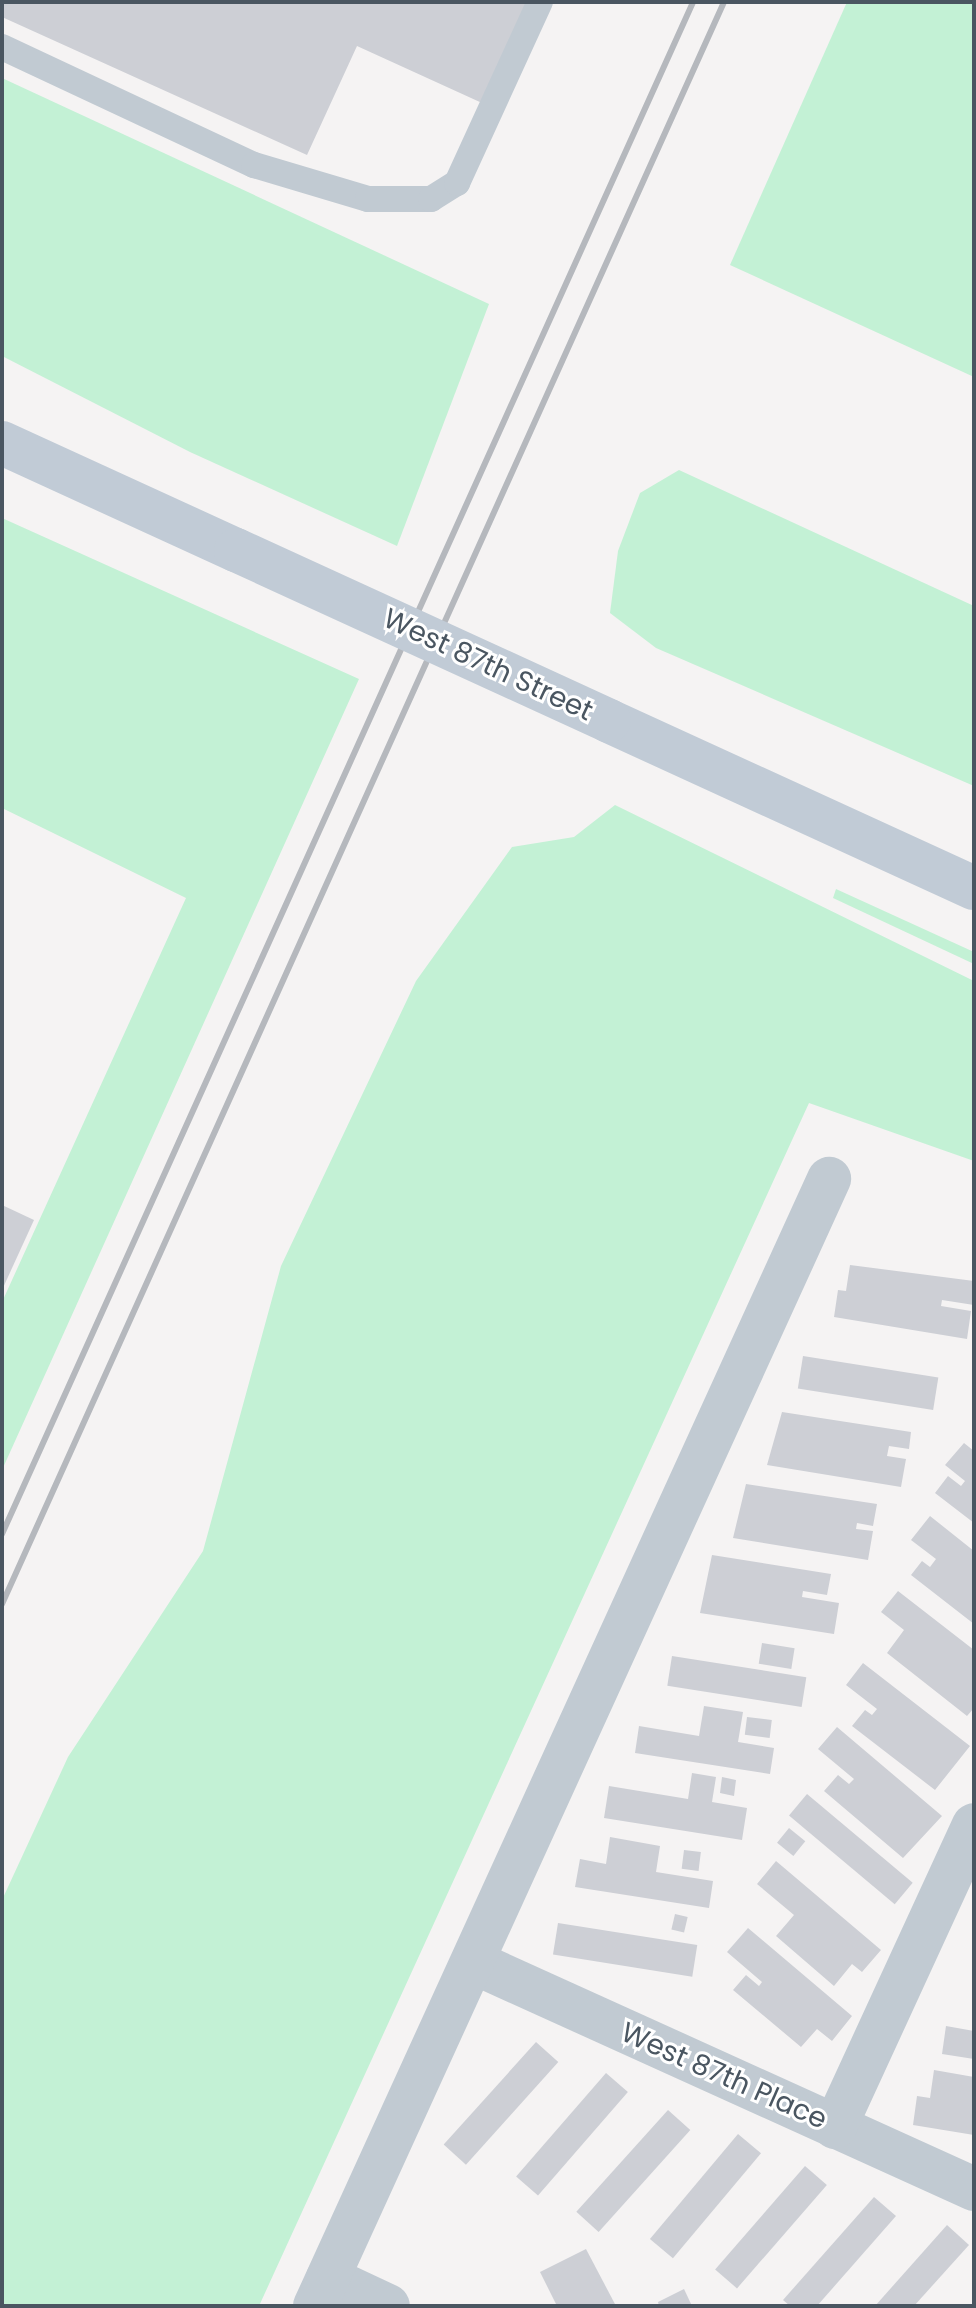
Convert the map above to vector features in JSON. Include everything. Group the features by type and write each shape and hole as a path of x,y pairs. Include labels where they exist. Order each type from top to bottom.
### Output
{"main road":[{"name":"West 87th Street","path":"2,443 974,888"}],"street":[{"path":"388,2306 322,2292 829,1179"},
{"path":"835,2127 974,1825"},
{"name":"West 87th Place","path":"473,1962 974,2189"}],"lane":[{"path":"2,47 254,165 368,199 431,199 457,183 540,2"}],"green space":[{"path":"847,2 974,2 974,377 730,265"},
{"path":"2,78 489,304 397,546 190,452 2,356"},
{"path":"679,470 974,606 974,786 656,648 610,613 618,551 640,493"},
{"path":"2,518 359,679 2,1470 2,1302 186,898 2,808"},
{"path":"615,805 974,981 974,1161 809,1103 259,2306 2,2306 2,1900 68,1757 203,1551 281,1266 416,981 512,847 574,837"},
{"path":"836,889 974,952 974,964 833,898"}],"building":[{"path":"2,2 527,2 482,103 357,46 307,155 2,17"},
{"path":"2,1205 34,1220 2,1290"},
{"path":"850,1265 974,1281 974,1305 942,1300 941,1306 971,1311 967,1339 834,1317 838,1290 846,1291"},
{"path":"803,1356 938,1377 933,1410 798,1389"},
{"path":"782,1412 911,1432 909,1449 889,1446 887,1456 906,1459 901,1487 767,1465"},
{"path":"964,1443 974,1451 974,1523 935,1493 948,1476 961,1486 965,1481 945,1465"},
{"path":"746,1484 877,1504 873,1526 857,1523 856,1529 873,1531 868,1560 733,1538"},
{"path":"930,1516 974,1551 974,1624 911,1575 922,1561 930,1567 936,1559 911,1540"},
{"path":"712,1555 831,1574 827,1595 803,1591 802,1597 839,1603 834,1634 700,1613"},
{"path":"898,1591 974,1650 974,1708 967,1716 887,1653 904,1630 881,1612"},
{"path":"762,1643 795,1648 791,1669 759,1664"},
{"path":"672,1656 806,1677 802,1707 667,1686"},
{"path":"863,1663 970,1746 935,1790 852,1726 865,1710 872,1715 877,1709 846,1685"},
{"path":"704,1706 743,1712 738,1742 774,1748 770,1774 635,1753 639,1726 699,1736"},
{"path":"747,1717 772,1720 770,1738 745,1735"},
{"path":"837,1727 942,1816 903,1858 824,1791 838,1775 849,1784 854,1779 818,1749"},
{"path":"692,1773 716,1777 712,1802 747,1808 742,1840 604,1818 609,1786 688,1799"},
{"path":"722,1777 736,1780 734,1796 720,1793"},
{"path":"807,1794 913,1883 895,1904 789,1815"},
{"path":"789,1828 805,1841 793,1856 777,1843"},
{"path":"610,1837 660,1846 656,1872 713,1881 709,1908 575,1887 580,1859 606,1864"},
{"path":"684,1850 701,1852 699,1871 682,1869"},
{"path":"776,1861 881,1950 862,1972 852,1964 834,1986 776,1936 794,1915 757,1884"},
{"path":"675,1914 688,1917 684,1933 671,1930"},
{"path":"558,1923 697,1945 692,1977 553,1955"},
{"path":"748,1928 852,2016 832,2041 817,2029 801,2047 733,1990 746,1975 759,1986 762,1982 727,1952"},
{"path":"946,2026 974,2031 974,2059 942,2054"},
{"path":"536,2042 558,2062 466,2165 444,2145"},
{"path":"934,2070 974,2077 974,2135 913,2125 917,2096 930,2098"},
{"path":"606,2073 628,2092 538,2195 516,2176"},
{"path":"668,2110 690,2130 599,2232 576,2212"},
{"path":"738,2134 761,2153 673,2258 650,2239"},
{"path":"805,2166 827,2185 737,2288 715,2269"},
{"path":"874,2197 896,2216 817,2306 790,2306 783,2300"},
{"path":"947,2225 969,2245 914,2306 875,2306"},
{"path":"586,2249 616,2306 557,2306 540,2272"},
{"path":"684,2289 692,2306 659,2306 658,2302"}],"railway":[{"path":"2,1534 693,2"},
{"path":"2,1604 724,2"}]}
